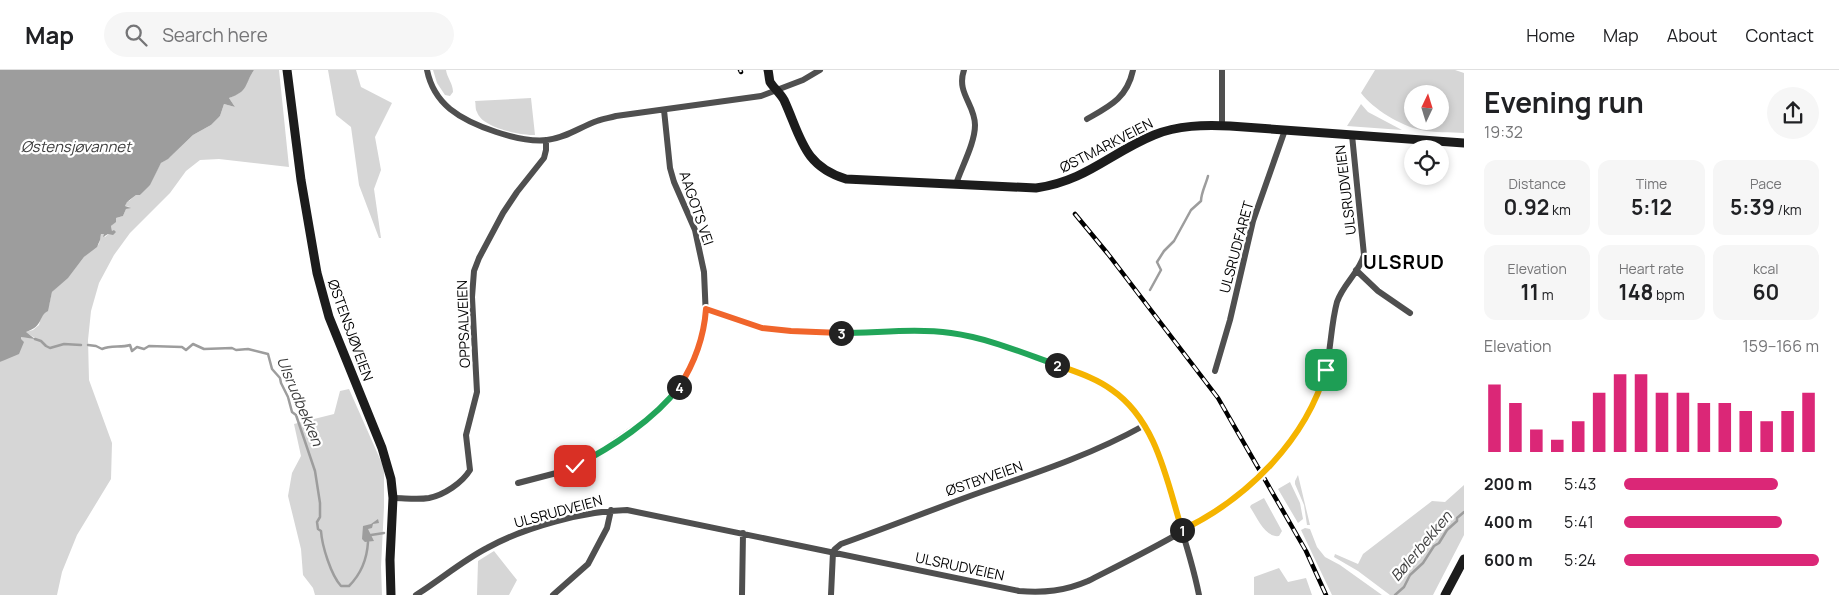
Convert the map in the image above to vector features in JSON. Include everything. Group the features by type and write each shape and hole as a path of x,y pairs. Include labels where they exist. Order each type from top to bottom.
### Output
{"street":[{"name":"ØSTENSJØVEIEN","path":"287,70 300,180 316,273 329,317 388,465 394,498 390,560 391,595"},
{"path":"427,70 428,77 438,97 449,109 458,115 499,133 534,141 569,134 597,121 616,116 750,99 778,91 804,80 820,70"},
{"name":"ØSTMARKVEIEN","path":"768,70 778,80 778,91 807,153 819,167 846,179 1036,188 1051,186 1076,178 1145,139 1184,127 1222,126 1464,142"},
{"path":"956,184 962,165 972,145 975,126 961,86 964,70"},
{"path":"1087,119 1104,110 1122,96 1130,83 1133,70"},
{"path":"1222,70 1222,126"},
{"name":"AAGOTS VEI","path":"518,483 559,473 577,466 606,448 666,404 680,387 693,362 702,333 706,309 704,272 692,224 674,182 669,157 664,110"},
{"name":"ULSRUDFARET","path":"1214,371 1230,320 1253,221 1285,130"},
{"name":"ULSRUDVEIEN","path":"416,595 474,555 497,542 539,527 595,512 610,510 635,510 1019,593 1045,592 1076,586 1182,530 1226,504 1254,481 1266,468 1292,439 1311,410 1326,370 1337,303 1344,286 1363,260 1365,251 1352,136"},
{"name":"OPPSALVEIEN","path":"394,498 435,496 458,483 470,470 466,435 477,392 472,297 474,271 503,213 544,158 546,140"},
{"path":"1356,270 1373,286 1410,312"},
{"path":"706,309 732,316 750,324 775,330 821,334 929,331 954,333 985,340 1066,368 1099,382 1122,398 1145,425 1158,454 1188,544 1199,595"},
{"name":"ØSTBYVEIEN","path":"833,552 841,544 950,503 1068,462 1145,425"},
{"path":"553,595 588,564 604,534 610,510"},
{"path":"742,595 743,533"},
{"path":"831,595 833,552"},
{"path":"1445,595 1464,560"}],"shaded area":[{"path":"254,70 279,70 289,167 219,159 200,160 186,171 170,193 130,233 114,255 99,283 91,311 88,340 89,380 112,443 111,479 77,535 62,572 57,595 0,595 0,362 19,351 21,337 35,338 25,332 33,330 39,325 42,314 49,305 52,292 70,275 84,257 99,244 101,234 104,234 105,237 112,231 111,226 116,221 116,218 123,216 126,209 130,207 125,206 127,201 137,194 140,195 149,185 161,163 193,135 211,125 220,116 224,104 235,107 229,98 235,96 245,87"},
{"path":"328,70 356,70 361,87 392,103 375,137 381,170 374,189 381,238 379,238 359,185 351,127 336,115"},
{"path":"433,70 446,70 453,89 450,96 445,95 437,83"},
{"path":"1375,70 1455,70 1464,73 1464,133 1422,130 1449,130 1449,85 1404,85 1404,125 1380,111 1361,93"},
{"path":"531,98 535,135 502,130 480,118 476,109 475,101"},
{"path":"1361,104 1368,112 1402,130 1347,126"},
{"path":"349,389 384,468 382,595 315,595 313,588 303,575 301,549 288,496 292,473 301,456 294,424 334,414 340,391"},
{"path":"1298,475 1310,525 1307,525 1304,505 1295,484"},
{"path":"1290,482 1300,503 1303,519 1298,523 1278,489"},
{"path":"1464,485 1464,535 1433,595 1390,595 1358,571 1334,557 1335,554 1358,564 1363,554 1432,501 1445,502"},
{"path":"1264,498 1282,531 1279,536 1274,536 1266,530 1250,507"},
{"path":"1305,528 1310,529 1317,547 1325,557 1340,565 1382,595 1332,595 1301,530"},
{"path":"494,551 517,580 509,595 477,595 478,561"},
{"path":"1279,568 1288,582 1306,578 1312,595 1254,595 1254,577"}],"water":[{"name":"Østensjøvannet","path":"0,70 254,70 243,90 229,98 235,107 224,104 220,116 211,125 193,135 168,159 161,163 150,185 140,195 136,195 127,202 125,206 131,208 126,209 123,216 116,218 116,222 111,226 112,231 116,232 113,235 108,234 103,237 104,234 101,234 97,247 84,257 68,278 52,292 48,311 36,327 26,332 35,339 21,337 24,342 19,354 0,362"},
{"path":"378,519 379,523 373,524 372,528 368,529 374,541 365,542 362,539 363,526 371,524"}],"waterway":[{"path":"1150,290 1161,270 1157,262 1174,241 1191,210 1201,201 1208,176"},
{"name":"Ulsrudbekken","path":"35,339 50,348 64,344 81,345"},
{"name":"Ulsrudbekken","path":"88,345 102,349 130,345 132,351 137,347 144,349 149,346 182,347 186,350 193,344 204,349 248,349 268,354 272,369 280,378 292,412 296,415 315,471 320,503 320,517 317,522 318,529 321,531 325,552 331,568 341,586 349,586 357,576 365,560 368,542"},
{"name":"Bølerbekken","path":"1395,595 1404,587 1410,575 1423,563 1434,546 1439,543 1447,530 1464,512"},
{"name":"Ulsrudbekken","path":"371,535 384,533"}],"railway":[{"path":"1075,214 1108,254 1218,398 1306,551 1326,595"}],"district":[{"name":"ULSRUD","path":"1404,262"}],"route":[{"path":"575,466 598,453 653,415 680,387 693,362 700,341 706,318 706,309 732,316 762,328 775,330 821,334 910,331 954,333 985,340 1066,368 1099,382 1122,398 1140,418 1152,438 1182,530 1226,504 1254,481 1276,458 1299,430 1311,410 1323,383 1326,370"}]}
